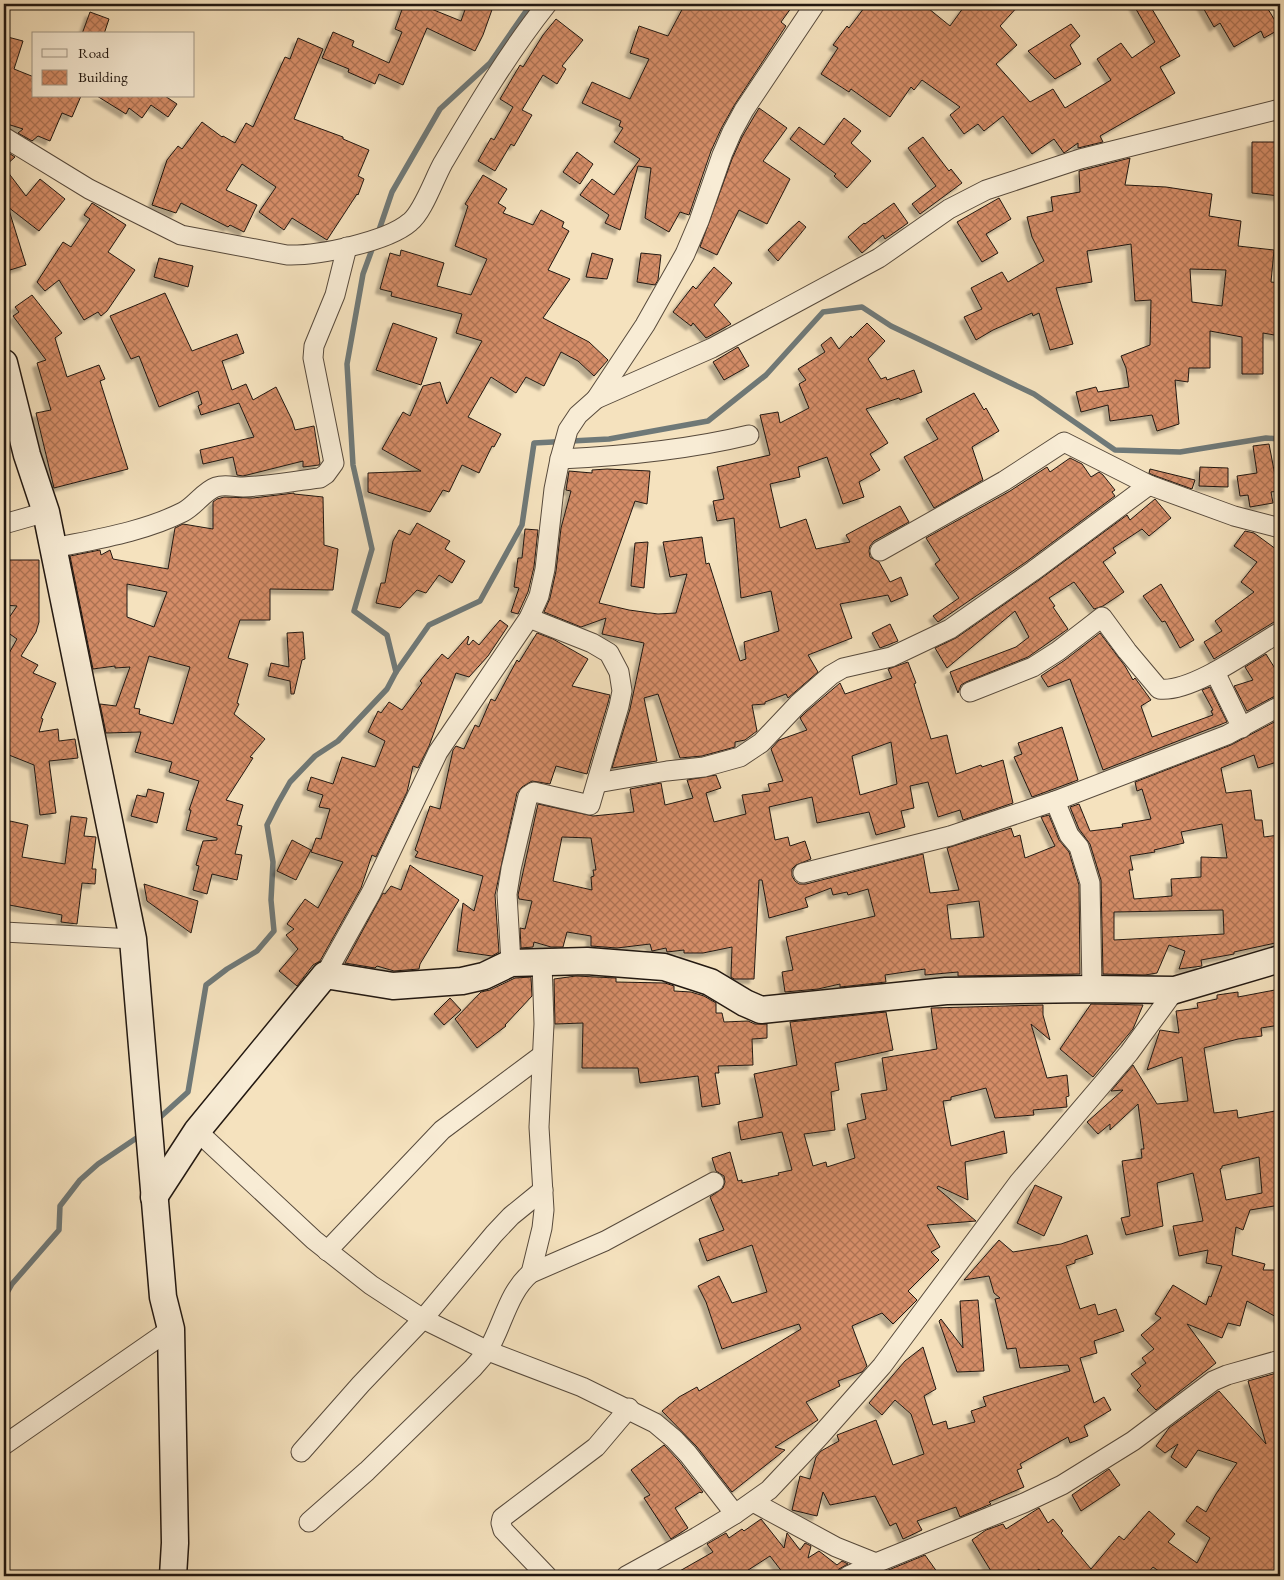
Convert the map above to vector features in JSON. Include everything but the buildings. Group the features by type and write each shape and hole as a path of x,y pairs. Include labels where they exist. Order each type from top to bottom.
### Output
{"street":[{"path":"4,137 89,189 181,235 287,255 301,255 347,247 388,234 412,222 461,132 529,26 547,4"},
{"path":"154,1198 197,1132 325,975 370,893 438,752 529,618 539,596 545,569 554,489 560,457 568,430 578,415 596,399 645,325 685,254 700,221 722,155 732,132 744,110 814,4"},
{"path":"596,399 712,348 879,258 949,209 986,190 1080,159 1280,109"},
{"path":"54,548 120,534 150,525 183,512 215,488 224,485 243,487 320,478 326,474 334,463 313,358 314,346 335,295 347,247"},
{"path":"4,363 26,455 46,512 134,939 163,1297 170,1329 173,1576"},
{"path":"560,457 599,457 679,449 709,445 749,435"},
{"path":"880,551 1004,481 1064,442 1149,485 1234,516 1280,528"},
{"path":"597,783 704,767 740,757 766,739 798,704 831,675 842,668 891,657 950,629 1033,571 1149,485"},
{"path":"4,524 46,512"},
{"path":"970,692 1033,666 1058,651 1102,617 1127,651 1159,689 1168,690 1215,672 1280,632"},
{"path":"511,963 508,894 511,869 528,796 534,792 590,805 622,691 619,672 609,652 592,642 529,618"},
{"path":"1215,672 1242,728"},
{"path":"803,873 950,836 1055,801 1242,728 1280,706"},
{"path":"1055,801 1069,835 1079,847 1090,883 1092,989"},
{"path":"4,932 134,939"},
{"path":"325,975 393,986 462,981 484,976 511,963 587,961 664,967 710,982 745,1003 761,1010 946,991 1175,990 1280,959"},
{"path":"531,1273 542,1228 544,1210 540,1137 541,1056 544,1024 542,962"},
{"path":"626,1576 697,1538 769,1490 820,1436 882,1366 1019,1182 1129,1052 1175,990"},
{"path":"327,1251 442,1130 541,1056"},
{"path":"197,1132 327,1251 371,1285 423,1319 488,1351 582,1387 629,1408 655,1423 674,1439 735,1514"},
{"path":"308,1522 367,1471 453,1389 488,1351 516,1291 523,1280 531,1273 605,1241 714,1182"},
{"path":"301,1452 361,1384 423,1319 494,1234 511,1216 544,1190"},
{"path":"4,1445 170,1329"},
{"path":"848,1576 882,1567 1024,1504 1062,1485 1133,1441 1213,1381 1227,1375 1280,1360"},
{"path":"547,1576 503,1530 502,1518 596,1447 629,1408"},
{"path":"752,1502 836,1548 882,1567"}],"waterway":[{"path":"378,233 392,192 440,109 490,63 531,4"},
{"path":"374,244 363,274 347,364 353,465 372,549 354,611 387,635 396,672"},
{"path":"157,1120 188,1092 206,985 227,969 257,951 274,931 271,900 273,862 267,825 278,803 290,782 315,756 338,741 387,689 396,672 429,625 480,601 522,525 534,443 609,439 708,421 766,375 823,312 862,307 891,326 1034,394 1115,450 1180,452 1266,438 1280,439"},
{"path":"4,1298 12,1284 59,1230 60,1206 80,1180 98,1164 141,1135"}]}
